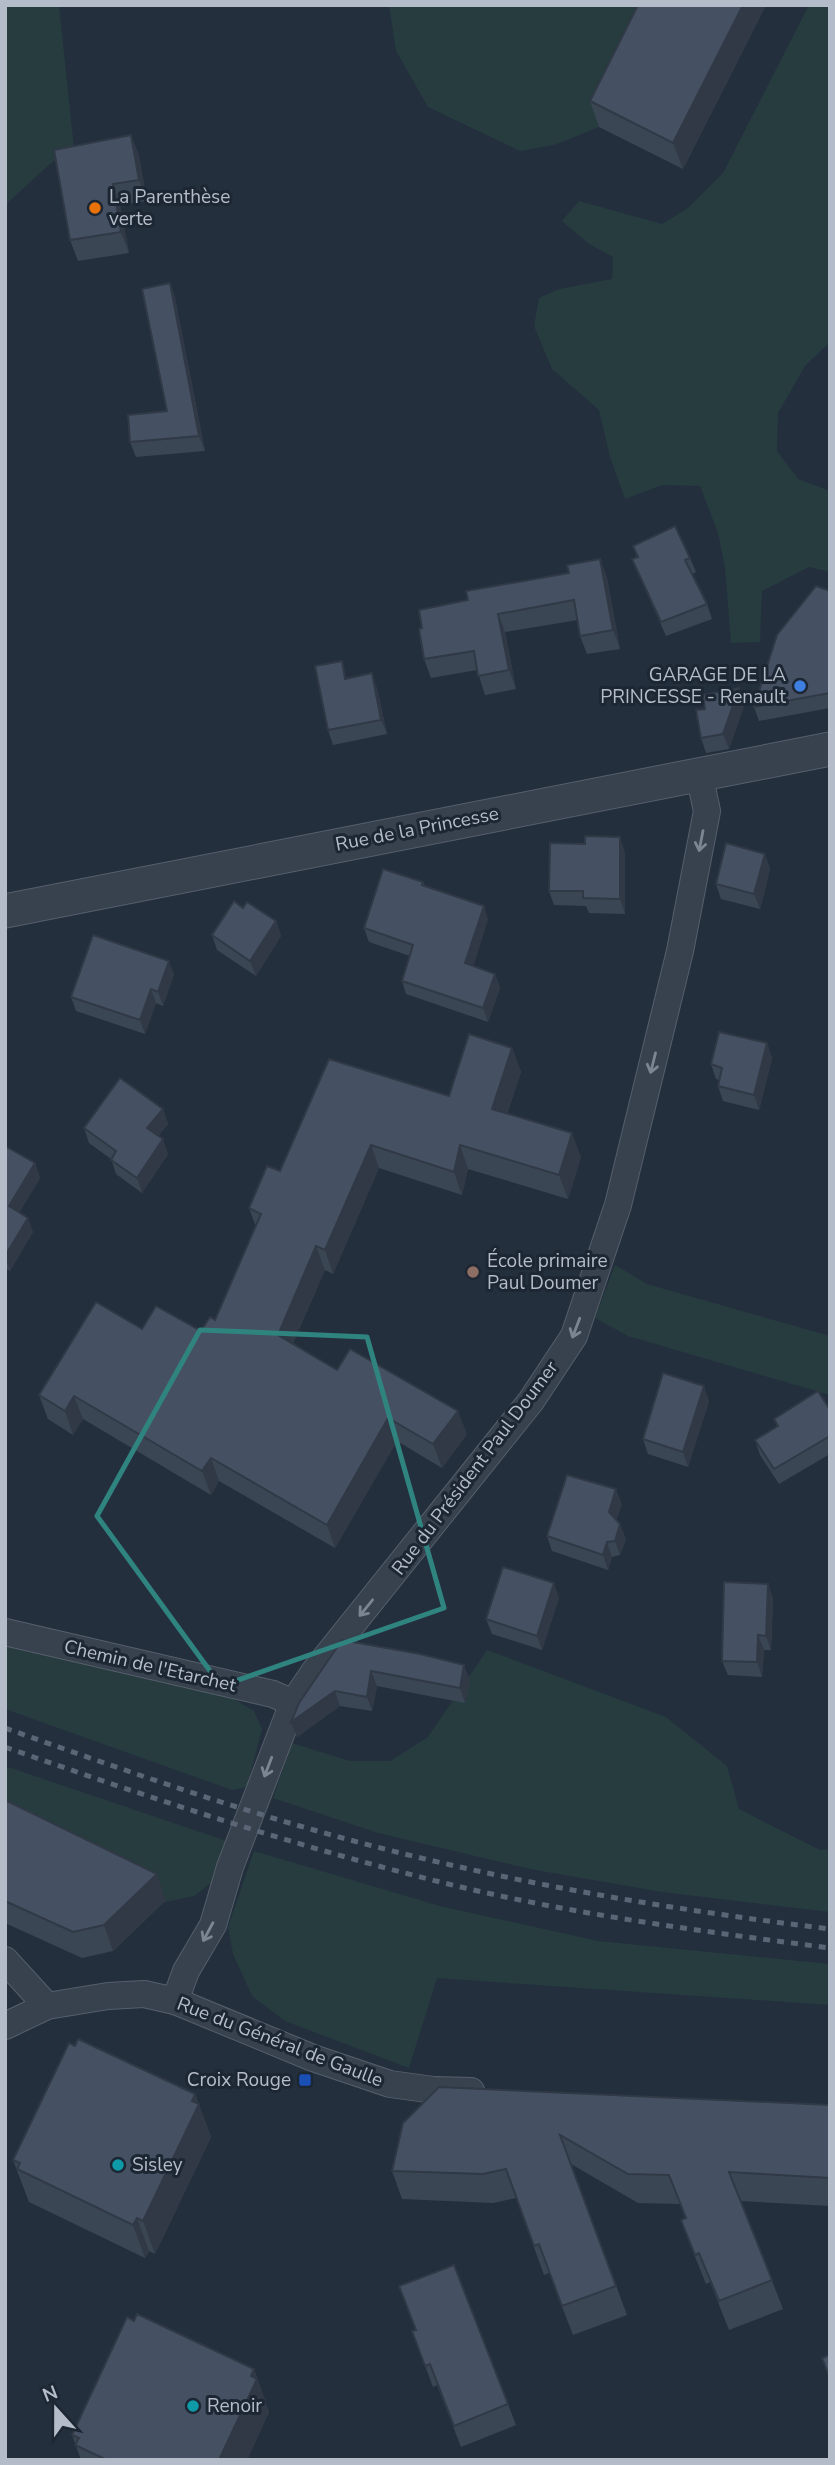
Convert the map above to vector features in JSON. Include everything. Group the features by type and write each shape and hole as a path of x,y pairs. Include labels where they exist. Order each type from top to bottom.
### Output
{"street":[{"name":"Rue de la Princesse","path":"5,911 830,749"},
{"name":"Rue du Président Paul Doumer","path":"175,2001 186,1971 213,1925 230,1867 293,1703 314,1672 531,1401 574,1336 618,1205 680,951 707,811 699,774"},
{"name":"Chemin de l'Etarchet","path":"5,1632 273,1695 293,1703"},
{"path":"5,1960 47,2006"},
{"name":"Rue du Général de Gaulle","path":"5,2026 47,2006 108,1996 144,1994 175,2001 313,2058 390,2084 433,2090 502,2093"}],"highlighted area":[{"path":"200,1330 367,1337 444,1608 221,1686 97,1516"}],"green space":[{"path":"5,5 59,5 74,149 51,163 5,205"},
{"path":"389,5 660,5 599,127 554,145 520,151 428,107 396,51"},
{"path":"809,5 830,5 830,342 805,366 778,413 777,451 798,479 830,491 830,572 809,567 762,591 760,642 731,643 725,567 718,533 700,486 662,485 625,499 610,457 599,410 552,369 534,326 539,298 559,289 612,279 613,257 589,244 562,221 579,201 662,224 688,208 723,173"},
{"path":"615,1265 647,1284 830,1336 830,1395 628,1336 595,1318"},
{"path":"5,1640 226,1694 254,1711 262,1729 247,1787 232,1790 5,1709"},
{"path":"487,1650 666,1717 727,1766 739,1809 820,1850 830,1849 830,1912 662,1892 530,1869 378,1833 273,1798 292,1743 350,1761 390,1761 428,1737"},
{"path":"5,1766 230,1842 215,1880 194,1896 161,1903 5,1831"},
{"path":"254,1851 440,1906 598,1941 830,1964 830,2005 437,1978 409,2068 285,2021 252,1996 233,1954 228,1927"}],"building":[{"path":"638,5 743,5 673,143 590,101"},
{"name":"La Parenthèse verte","path":"131,135 139,180 113,184 121,232 70,240 54,150"},
{"path":"170,283 199,436 130,442 128,415 167,411 142,289"},
{"path":"675,526 690,558 685,560 707,604 661,622 632,559 638,557 633,546"},
{"path":"600,559 613,630 580,636 574,600 498,614 509,670 478,676 474,651 424,659 419,610 468,600 466,591 569,573 567,565"},
{"path":"816,586 830,591 830,693 754,707 777,635"},
{"path":"342,661 345,679 372,673 381,720 328,730 315,666"},
{"path":"739,688 723,734 701,738 696,710 705,709 703,695"},
{"path":"585,836 620,837 620,899 583,898 583,891 549,891 550,843 585,844"},
{"path":"726,843 765,854 754,894 716,884"},
{"path":"383,869 484,906 465,963 495,974 483,1008 402,981 413,945 364,928"},
{"path":"234,901 243,908 247,902 276,921 250,961 212,935"},
{"path":"93,935 169,961 158,992 151,989 140,1020 71,997"},
{"path":"719,1032 767,1043 754,1095 718,1086 722,1068 711,1064"},
{"path":"469,1034 512,1048 492,1109 572,1133 559,1175 460,1145 454,1172 371,1145 325,1250 316,1246 278,1335 337,1370 350,1349 458,1411 433,1444 388,1418 327,1525 211,1458 202,1471 74,1396 65,1411 39,1395 96,1302 142,1329 156,1306 201,1331 210,1317 215,1320 261,1214 249,1208 267,1166 280,1171 329,1059 449,1096"},
{"path":"120,1078 163,1109 147,1128 163,1139 137,1178 111,1160 116,1151 84,1128"},
{"path":"5,1146 35,1163 9,1206 28,1218 5,1256"},
{"path":"663,1373 704,1386 683,1452 643,1439"},
{"path":"818,1391 830,1410 830,1436 774,1469 755,1440 778,1426 774,1419"},
{"path":"567,1475 616,1489 609,1512 620,1524 615,1541 607,1542 603,1555 547,1536"},
{"path":"503,1567 554,1583 537,1636 486,1619"},
{"path":"724,1582 768,1584 766,1636 758,1635 757,1662 722,1661"},
{"path":"342,1640 464,1665 460,1688 371,1671 367,1697 335,1691 291,1722 299,1703"},
{"path":"5,1800 157,1874 104,1925 73,1932 5,1901"},
{"name":"Sisley","path":"78,2039 195,2094 192,2101 199,2104 143,2221 137,2218 133,2225 17,2169 20,2163 13,2160 69,2043 75,2046"},
{"path":"439,2087 830,2105 830,2178 729,2172 772,2280 719,2301 699,2253 695,2255 681,2220 686,2218 669,2175 628,2174 560,2135 616,2286 562,2306 539,2244 534,2246 506,2169 483,2174 392,2171 403,2123"},
{"path":"454,2265 508,2404 454,2426 430,2364 425,2366 412,2331 416,2330 399,2286"},
{"name":"Renoir","path":"137,2314 254,2369 251,2376 257,2379 219,2460 107,2460 75,2445 79,2438 72,2435 127,2317 134,2321"},
{"path":"830,2355 830,2378 822,2358"}],"railway":[{"path":"5,1728 234,1806 326,1834 429,1860 600,1895 830,1929"},
{"path":"5,1747 233,1824 465,1888 601,1915 830,1948"}],"place":[{"name":"La Parenthèse verte","path":"95,208"},
{"name":"GARAGE DE LA PRINCESSE - Renault","path":"800,686"},
{"name":"École primaire Paul Doumer","path":"473,1272"},
{"name":"Croix Rouge","path":"305,2080"},
{"name":"Sisley","path":"118,2165"},
{"name":"Renoir","path":"193,2406"}]}
